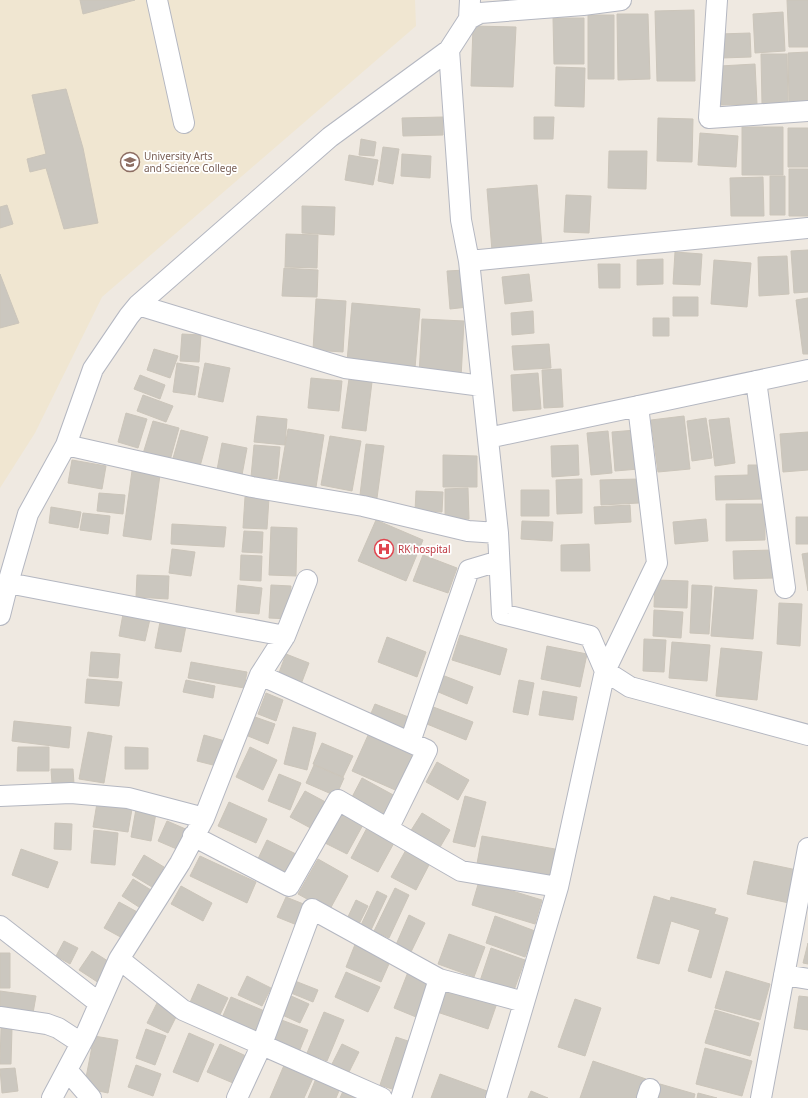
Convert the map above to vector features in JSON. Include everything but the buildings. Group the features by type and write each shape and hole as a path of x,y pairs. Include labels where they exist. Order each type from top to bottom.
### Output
{"street":[{"path":"158,0 184,124"},
{"path":"0,615 28,514 66,445 93,369 138,305 330,137 449,50 470,9 480,13 583,2 621,0"},
{"path":"717,0 709,118 808,111"},
{"path":"449,50 461,220 469,261 498,533 502,614 590,636 605,671 630,687 808,735"},
{"path":"469,261 808,228"},
{"path":"138,305 345,368 482,386"},
{"path":"488,438 808,370"},
{"path":"756,381 785,588"},
{"path":"496,1098 558,886 605,671 657,563 638,406"},
{"path":"66,445 252,487 363,506 468,530 498,533"},
{"path":"410,742 469,570 499,561"},
{"path":"52,1098 82,1043 119,959 180,863 204,818 260,675 285,636 307,580"},
{"path":"8,583 285,636"},
{"path":"260,675 427,750 388,829"},
{"path":"0,796 72,793 128,798 204,818"},
{"path":"194,836 289,886 338,800 461,871 558,886"},
{"path":"761,1098 808,848"},
{"path":"237,1098 262,1044 312,909 439,979 524,1002"},
{"path":"0,926 100,1003"},
{"path":"119,959 183,1010 382,1098"},
{"path":"784,975 808,979"},
{"path":"402,1098 439,979"},
{"path":"0,1017 47,1024 58,1028 82,1043"},
{"path":"67,1070 91,1098"}],"shaded area":[{"name":"University Arts and Science College","path":"0,0 415,0 416,26 102,297 35,433 0,488"}],"place":[{"name":"University Arts and Science College","path":"130,162"},
{"name":"RK hospital","path":"384,549"}]}
